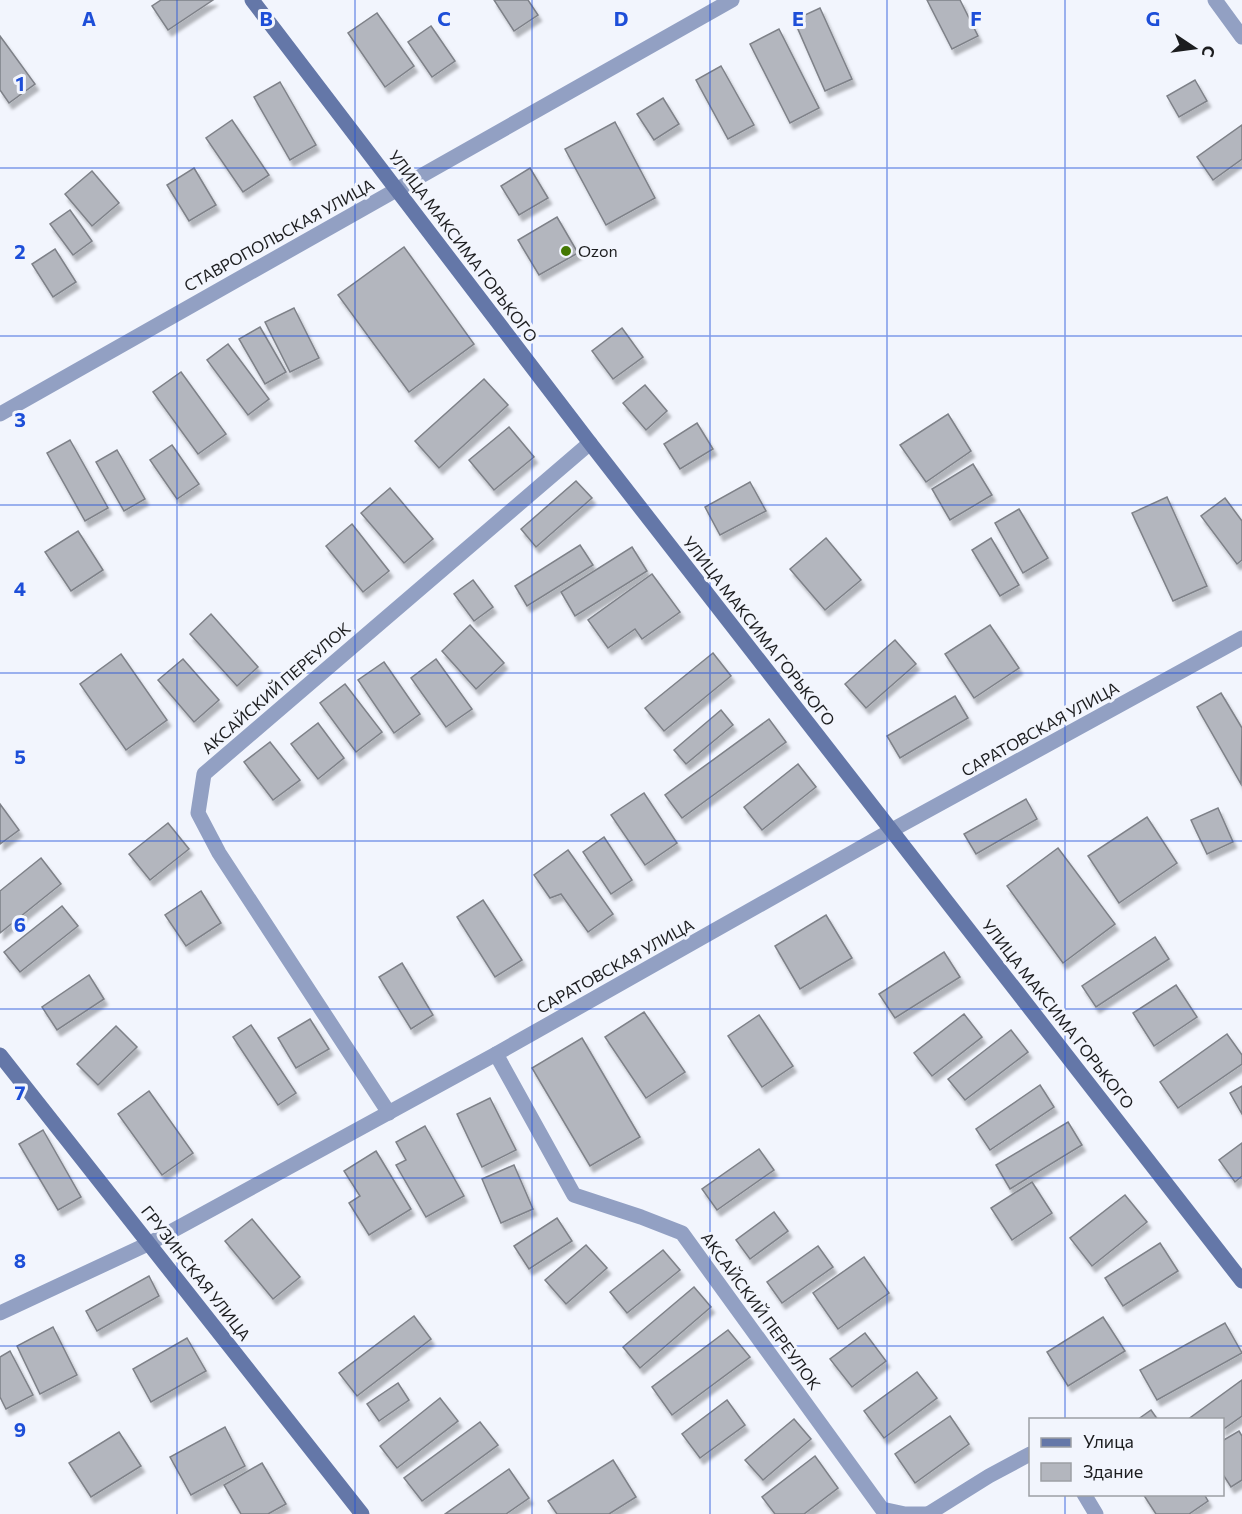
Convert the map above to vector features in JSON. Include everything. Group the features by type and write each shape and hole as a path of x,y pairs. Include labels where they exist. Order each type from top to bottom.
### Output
{"main road":[{"name":"УЛИЦА МАКСИМА ГОРЬКОГО","path":"252,0 590,443 1242,1281"},
{"name":"ГРУЗИНСКАЯ УЛИЦА","path":"0,1055 362,1514"}],"street":[{"name":"СТАВРОПОЛЬСКАЯ УЛИЦА","path":"0,414 732,0"},
{"path":"1215,0 1242,37"},
{"name":"АКСАЙСКИЙ ПЕРЕУЛОК","path":"388,1113 219,853 198,813 204,774 590,443"},
{"name":"САРАТОВСКАЯ УЛИЦА","path":"0,1313 150,1243 496,1054 892,830 1242,638"},
{"name":"АКСАЙСКИЙ ПЕРЕУЛОК","path":"496,1054 574,1194 682,1233 882,1509 905,1514 928,1514 989,1476 1029,1456"},
{"path":"1085,1496 1096,1514"}],"building":[{"path":"161,0 213,0 168,30 152,6"},
{"path":"494,0 528,0 538,15 514,31"},
{"path":"927,0 960,0 978,36 952,49"},
{"path":"820,8 852,79 825,91 794,20"},
{"path":"377,13 414,66 385,87 348,33"},
{"path":"431,26 455,61 432,77 408,42"},
{"path":"779,29 819,108 790,123 750,44"},
{"path":"0,36 35,84 9,103 0,90"},
{"path":"721,66 754,125 728,139 696,80"},
{"path":"1195,80 1207,101 1179,117 1167,96"},
{"path":"280,82 316,145 290,160 254,97"},
{"path":"663,98 679,124 654,140 637,114"},
{"path":"232,120 269,175 243,192 206,138"},
{"path":"615,122 655,198 606,225 565,149"},
{"path":"1242,125 1242,159 1213,180 1197,157"},
{"path":"194,168 216,205 189,221 167,185"},
{"path":"530,168 548,198 519,215 501,186"},
{"path":"92,171 119,203 92,226 65,194"},
{"path":"70,210 92,241 73,255 50,224"},
{"path":"557,217 578,253 539,275 518,240"},
{"path":"404,247 474,344 409,392 338,295"},
{"path":"55,249 76,282 53,297 32,264"},
{"path":"294,308 319,358 290,372 265,322"},
{"path":"260,327 286,372 265,384 239,339"},
{"path":"622,328 643,357 613,379 592,351"},
{"path":"228,344 269,399 248,415 207,360"},
{"path":"181,372 226,434 198,454 153,392"},
{"path":"484,379 508,405 439,468 415,441"},
{"path":"645,385 667,411 646,430 623,403"},
{"path":"948,414 971,451 926,482 900,445"},
{"path":"697,423 713,449 680,469 664,444"},
{"path":"509,427 534,457 494,490 469,460"},
{"path":"70,440 108,508 85,521 47,453"},
{"path":"172,445 199,484 177,499 150,460"},
{"path":"117,450 145,499 124,511 96,462"},
{"path":"973,464 992,495 950,520 932,489"},
{"path":"576,481 592,498 536,547 521,529"},
{"path":"750,482 766,511 720,535 705,507"},
{"path":"390,488 433,539 404,563 361,513"},
{"path":"1167,497 1207,586 1173,601 1132,513"},
{"path":"1225,498 1242,521 1242,560 1237,564 1201,516"},
{"path":"1019,509 1048,558 1023,573 995,523"},
{"path":"352,524 389,571 363,592 326,546"},
{"path":"78,531 103,570 71,591 45,552"},
{"path":"826,538 861,580 825,610 790,569"},
{"path":"991,538 1019,585 1000,596 972,550"},
{"path":"580,545 593,565 527,606 515,586"},
{"path":"632,547 647,571 575,616 561,592"},
{"path":"652,574 680,612 642,639 635,629 608,648 588,620"},
{"path":"473,580 493,607 474,621 454,594"},
{"path":"211,614 258,667 237,686 190,634"},
{"path":"470,625 504,663 476,689 442,651"},
{"path":"990,625 1019,668 974,698 945,654"},
{"path":"895,640 916,664 866,708 845,684"},
{"path":"713,653 731,676 664,731 645,708"},
{"path":"121,654 167,720 126,750 80,684"},
{"path":"183,659 219,700 194,722 158,680"},
{"path":"436,659 472,709 446,727 411,678"},
{"path":"384,662 420,714 394,733 358,680"},
{"path":"345,684 382,732 356,752 320,703"},
{"path":"1221,693 1242,728 1241,784 1197,707"},
{"path":"955,696 968,718 900,758 887,736"},
{"path":"721,710 733,725 686,764 674,750"},
{"path":"769,719 786,742 682,818 665,795"},
{"path":"318,723 344,758 318,779 291,744"},
{"path":"270,742 300,780 273,800 244,762"},
{"path":"798,764 816,787 762,830 744,807"},
{"path":"644,793 677,843 645,865 611,815"},
{"path":"1026,799 1037,819 976,854 964,834"},
{"path":"0,804 19,830 0,844"},
{"path":"1218,808 1233,842 1207,854 1191,820"},
{"path":"1147,817 1177,863 1119,903 1088,856"},
{"path":"168,823 189,849 150,880 129,854"},
{"path":"604,837 632,880 611,894 583,852"},
{"path":"1058,848 1115,924 1063,963 1007,886"},
{"path":"568,850 613,914 588,932 561,894 550,898 534,875"},
{"path":"41,858 61,884 0,933 0,891"},
{"path":"201,891 221,923 186,946 165,915"},
{"path":"483,900 522,960 495,977 457,917"},
{"path":"62,906 78,926 20,972 4,952"},
{"path":"826,915 852,958 800,989 775,946"},
{"path":"1155,937 1169,959 1096,1007 1082,986"},
{"path":"944,952 960,977 895,1018 879,994"},
{"path":"402,963 433,1015 411,1029 379,977"},
{"path":"89,975 104,999 57,1030 42,1007"},
{"path":"1176,985 1197,1017 1154,1046 1133,1013"},
{"path":"644,1012 685,1072 646,1098 605,1037"},
{"path":"964,1014 982,1037 932,1076 914,1053"},
{"path":"759,1015 793,1066 762,1087 728,1036"},
{"path":"310,1019 329,1049 296,1068 278,1038"},
{"path":"251,1025 296,1093 278,1105 233,1037"},
{"path":"116,1026 137,1047 98,1085 77,1064"},
{"path":"1011,1030 1028,1052 965,1100 948,1079"},
{"path":"1227,1034 1242,1055 1242,1064 1178,1108 1160,1082"},
{"path":"582,1038 640,1137 590,1166 532,1068"},
{"path":"1040,1085 1054,1107 990,1150 976,1129"},
{"path":"1242,1086 1242,1114 1230,1093"},
{"path":"149,1091 193,1153 162,1175 118,1114"},
{"path":"490,1098 516,1150 482,1167 457,1114"},
{"path":"1068,1122 1082,1145 1010,1189 996,1165"},
{"path":"425,1126 464,1196 426,1217 396,1165 406,1160 396,1142"},
{"path":"43,1130 81,1197 58,1210 19,1144"},
{"path":"1242,1143 1242,1176 1235,1182 1219,1160"},
{"path":"759,1149 774,1170 717,1210 702,1189"},
{"path":"376,1151 411,1209 369,1235 349,1203 360,1196 344,1171"},
{"path":"514,1165 533,1209 501,1223 482,1179"},
{"path":"1032,1182 1052,1213 1012,1240 991,1208"},
{"path":"1125,1195 1147,1222 1092,1266 1070,1238"},
{"path":"774,1212 788,1231 750,1259 736,1240"},
{"path":"557,1218 572,1241 529,1269 514,1246"},
{"path":"252,1219 300,1277 273,1299 225,1241"},
{"path":"1160,1243 1178,1271 1123,1306 1105,1278"},
{"path":"586,1245 607,1268 566,1304 545,1280"},
{"path":"818,1246 833,1267 782,1303 767,1282"},
{"path":"663,1250 680,1270 627,1313 610,1292"},
{"path":"864,1257 889,1293 838,1329 813,1293"},
{"path":"149,1276 159,1296 97,1331 86,1311"},
{"path":"694,1287 711,1307 640,1368 623,1347"},
{"path":"414,1316 431,1339 357,1396 339,1373"},
{"path":"1103,1317 1125,1351 1068,1386 1047,1352"},
{"path":"1225,1323 1242,1353 1157,1400 1140,1370"},
{"path":"53,1327 77,1375 40,1394 17,1346"},
{"path":"728,1330 750,1357 672,1415 652,1387"},
{"path":"865,1333 886,1361 852,1387 830,1359"},
{"path":"187,1338 206,1371 151,1402 133,1369"},
{"path":"10,1351 33,1395 6,1409 0,1397 0,1357"},
{"path":"917,1372 937,1398 884,1438 864,1411"},
{"path":"1242,1380 1242,1416 1224,1429 1224,1418 1190,1418"},
{"path":"398,1383 409,1400 379,1421 367,1404"},
{"path":"440,1398 458,1421 397,1468 380,1446"},
{"path":"727,1400 745,1425 700,1458 682,1434"},
{"path":"1151,1410 1157,1418 1140,1418"},
{"path":"950,1416 969,1444 915,1483 895,1454"},
{"path":"794,1419 811,1439 763,1480 745,1460"},
{"path":"480,1422 498,1445 422,1501 404,1478"},
{"path":"225,1427 245,1466 191,1495 170,1457"},
{"path":"1239,1431 1242,1436 1242,1480 1231,1487 1224,1476 1224,1440"},
{"path":"119,1432 141,1466 91,1497 69,1463"},
{"path":"815,1456 838,1488 804,1514 775,1514 762,1497"},
{"path":"613,1460 636,1497 609,1514 557,1514 548,1501"},
{"path":"262,1463 286,1504 268,1514 241,1514 224,1485"},
{"path":"509,1469 529,1498 506,1514 445,1514"},
{"path":"1144,1496 1205,1496 1208,1501 1189,1514 1156,1514"}],"place":[{"name":"Ozon","path":"566,251"}]}
